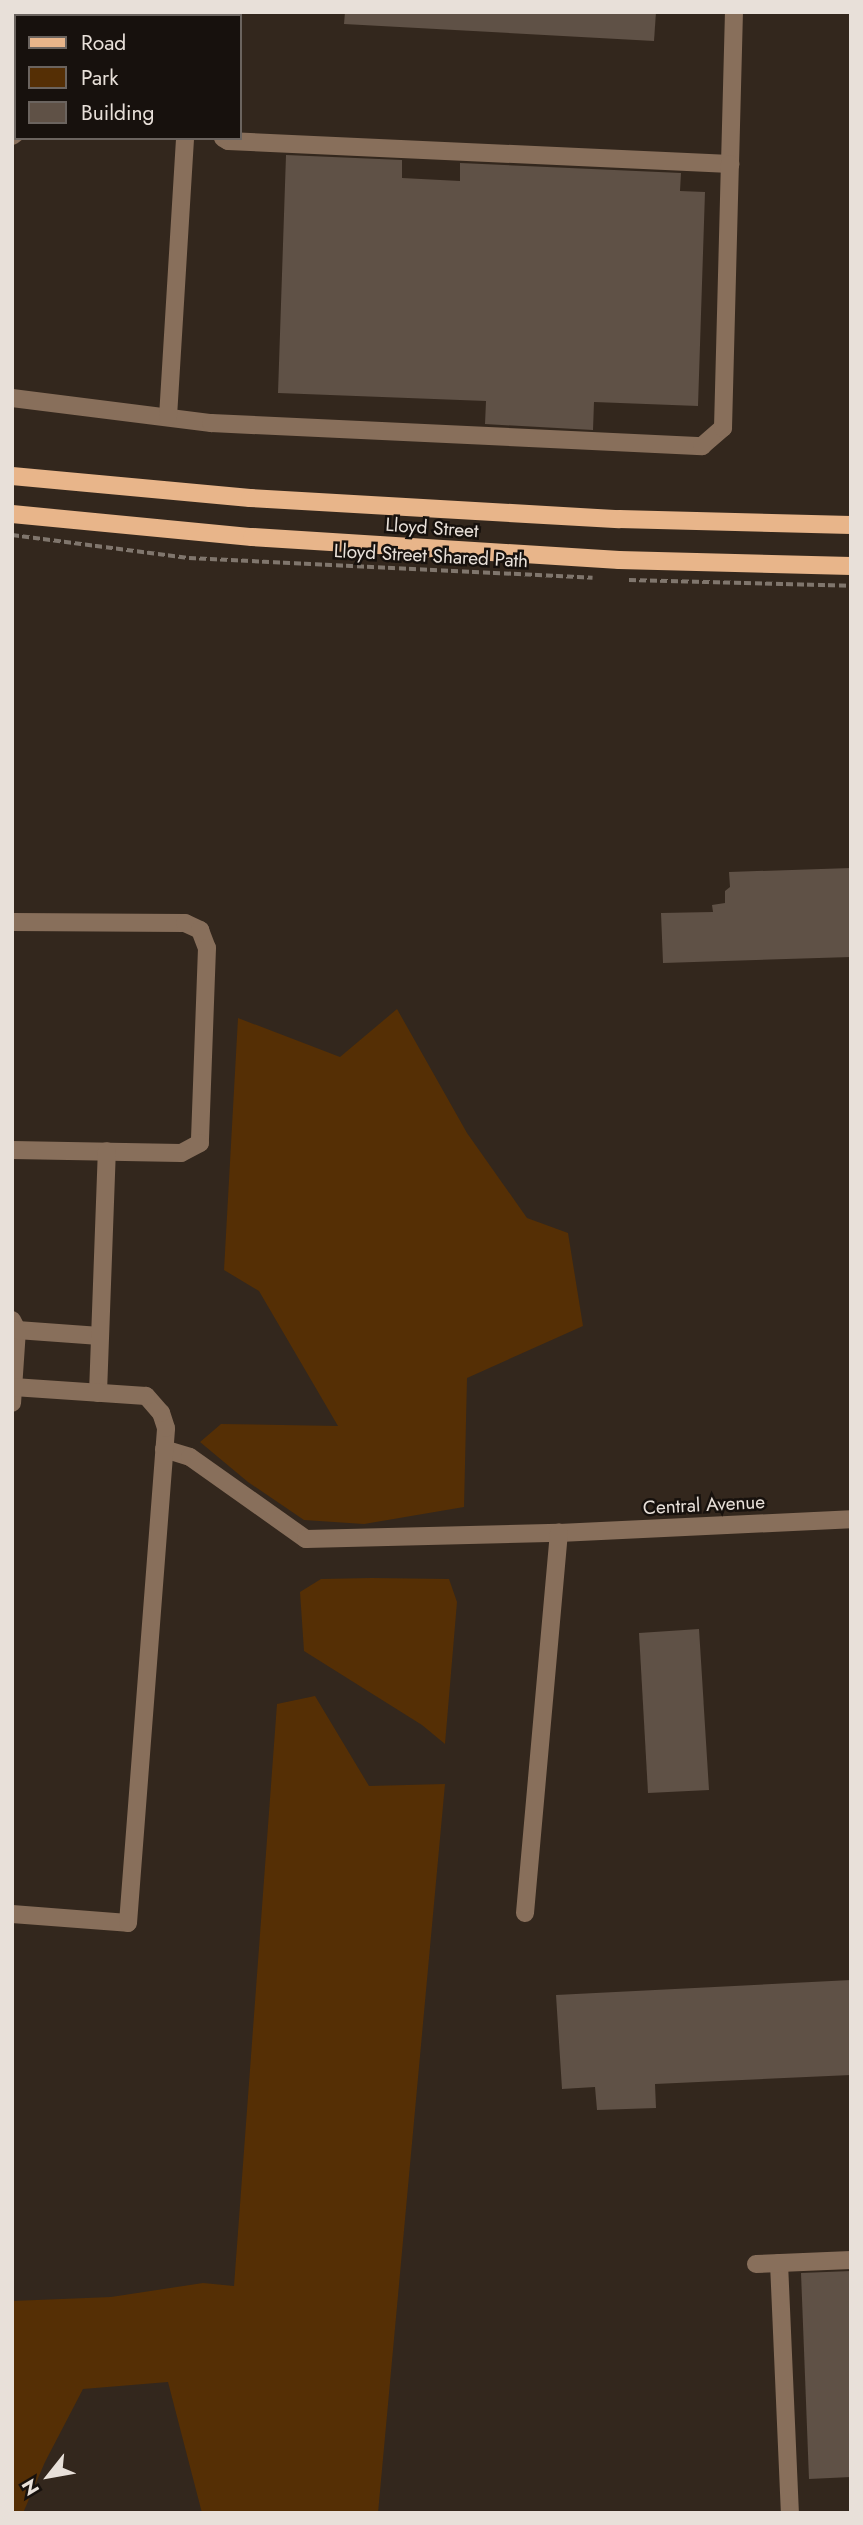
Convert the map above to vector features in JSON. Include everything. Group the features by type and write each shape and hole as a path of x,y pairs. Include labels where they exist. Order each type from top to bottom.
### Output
{"main road":[{"name":"Lloyd Street","path":"12,476 264,499 620,519 851,525"},
{"name":"Lloyd Street","path":"12,514 253,537 592,559 851,566"}],"lane":[{"path":"12,398 211,423 702,446 723,428 734,12"},
{"path":"168,417 185,140"},
{"path":"226,140 730,164"},
{"path":"12,922 185,923 201,930 207,948 200,1143 181,1153 12,1150"},
{"path":"98,1393 107,1151"},
{"path":"12,1914 128,1923 166,1428 160,1413 145,1396 98,1393 13,1396 15,1325 100,1336"},
{"name":"Central Avenue","path":"164,1449 190,1457 306,1539 559,1533 851,1519"},
{"path":"525,1913 559,1533"},
{"path":"756,2264 851,2260"},
{"path":"779,2263 790,2513"}],"path":[{"name":"Lloyd Street Shared Path","path":"12,535 189,558 607,579"},
{"path":"621,579 851,586"}],"green space":[{"path":"397,1009 467,1133 527,1218 568,1233 583,1326 467,1378 464,1507 364,1524 304,1520 248,1482 200,1442 221,1424 338,1426 259,1291 224,1270 238,1018 340,1057"},
{"path":"321,1579 449,1579 457,1602 445,1744 422,1725 304,1651 300,1592"},
{"path":"315,1696 369,1786 445,1784 378,2513 202,2513 168,2382 83,2389 45,2462 23,2513 12,2513 12,2301 111,2297 203,2283 234,2286 277,1704"}],"building":[{"path":"345,12 656,12 654,41 344,24"},
{"path":"286,155 402,160 402,178 460,181 460,163 681,173 680,191 705,192 698,406 594,402 593,430 485,424 486,401 278,393"},
{"path":"851,868 851,957 663,963 661,913 713,912 712,905 725,903 725,891 730,887 729,872"},
{"path":"699,1629 709,1790 648,1793 639,1633"},
{"path":"851,1980 851,2075 655,2084 656,2108 597,2110 595,2087 562,2089 556,1995"},
{"path":"851,2271 851,2477 809,2479 801,2273"}]}
